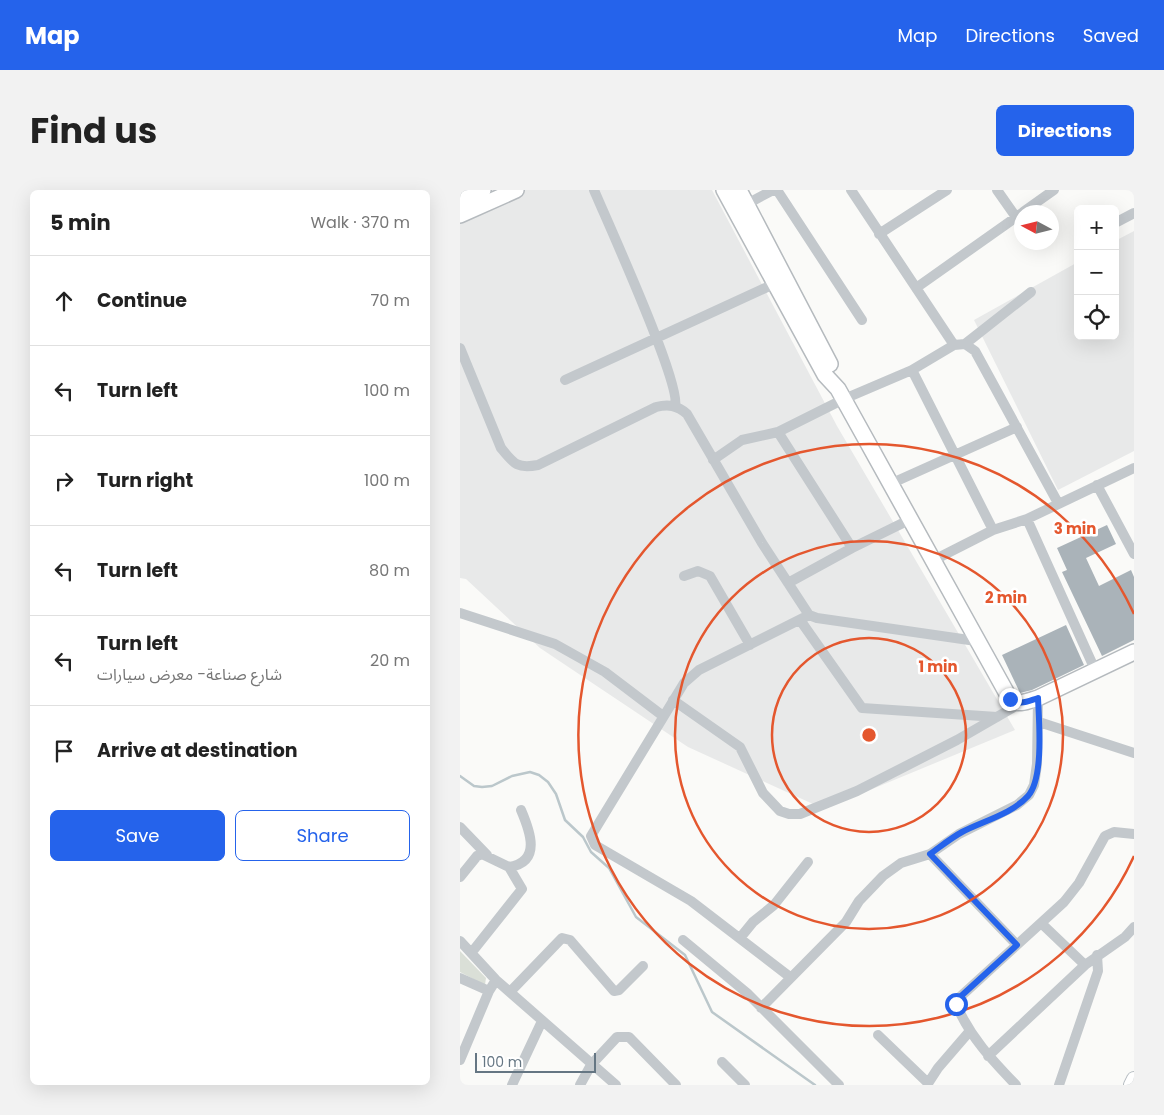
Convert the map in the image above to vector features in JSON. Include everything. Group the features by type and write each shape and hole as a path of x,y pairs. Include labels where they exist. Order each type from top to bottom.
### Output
{"main road":[{"path":"462,197 483,190"},
{"path":"460,215 516,190"},
{"path":"724,190 825,374 841,394 976,641 1016,701 1038,698 1096,672 1134,652"},
{"path":"739,190 834,370 841,394"},
{"path":"1131,1085 1134,1079"}],"street":[{"path":"594,190 656,338 675,393 675,406"},
{"path":"747,204 773,190"},
{"path":"778,190 862,320"},
{"path":"851,190 954,345"},
{"path":"925,190 931,200"},
{"path":"879,234 947,190"},
{"path":"997,190 1014,208"},
{"path":"1033,205 1054,190"},
{"path":"1119,221 1134,213"},
{"path":"916,288 1014,218"},
{"path":"565,380 774,284"},
{"path":"713,460 742,440 778,432 841,394 912,370 954,345 965,344 1031,292"},
{"path":"965,344 975,351 1058,503"},
{"path":"460,348 502,448 513,462 524,468 538,465 656,407 675,406 687,414 788,583 804,618 862,708 997,717"},
{"path":"912,370 993,530"},
{"path":"890,484 1017,427"},
{"path":"778,432 852,548"},
{"path":"932,561 993,530 1027,519 1134,468"},
{"path":"1097,485 1134,554"},
{"path":"1027,519 1096,672"},
{"path":"788,583 909,520"},
{"path":"684,576 698,571 710,576 750,645"},
{"path":"460,613 555,644 605,672 663,716"},
{"path":"790,977 692,901 595,845 591,836 684,682 698,670 804,618 817,618 976,641"},
{"path":"761,1008 846,922 859,901 883,876 901,863 930,854 959,834 1018,805 1029,795 1034,785 1037,764 1038,698"},
{"path":"673,700 740,747 763,792 780,811 789,814 800,814 857,790 957,740 997,717 1016,701"},
{"path":"1039,722 1134,753"},
{"path":"509,867 522,863 529,854 532,842 522,810"},
{"path":"460,827 487,855 509,867 522,889 472,952"},
{"path":"1016,1085 988,1056 969,1032 956,1004 960,997 1064,902 1079,883 1105,836 1114,832 1134,834"},
{"path":"930,854 1017,945"},
{"path":"460,877 477,856 487,855"},
{"path":"740,938 753,922 774,905 808,862"},
{"path":"1041,923 1085,966"},
{"path":"988,1056 1097,955 1125,937 1134,927"},
{"path":"510,992 562,938 568,938 614,991 619,990 643,966"},
{"path":"683,940 761,1008 838,1085"},
{"path":"460,941 496,980 616,1085"},
{"path":"1059,1085 1098,970 1097,955"},
{"path":"460,978 489,991"},
{"path":"460,1060 462,1049 496,980"},
{"path":"512,1085 542,1021"},
{"path":"878,1035 928,1084 938,1068 969,1032"},
{"path":"580,1085 591,1065 616,1036 629,1038 676,1085"},
{"path":"722,1062 745,1085"}],"shaded area":[{"path":"460,190 712,190 837,426 1015,730 824,809 688,747 540,648 466,579 460,578"},
{"path":"1134,231 1134,451 1058,490 974,320 1074,264 1074,340 1119,340 1119,239"},
{"path":"460,951 486,978 485,985 460,972"}],"building":[{"path":"1107,525 1116,544 1086,558 1099,586 1131,570 1134,577 1134,640 1102,656 1062,572 1067,570 1057,548"},
{"path":"1066,625 1084,665 1032,690 1020,693 1002,655"}],"waterway":[{"path":"460,776 474,786 482,787 492,786 512,776 530,772 539,775 548,782 556,794 565,820 583,837 591,852 609,868 636,917 685,955 712,1012 815,1085"}],"route":[{"path":"956,1004 960,997 1017,945 930,854 959,834 1018,805 1029,795 1034,785 1037,764 1038,698 1021,703 1015,703 1010,699"}]}
